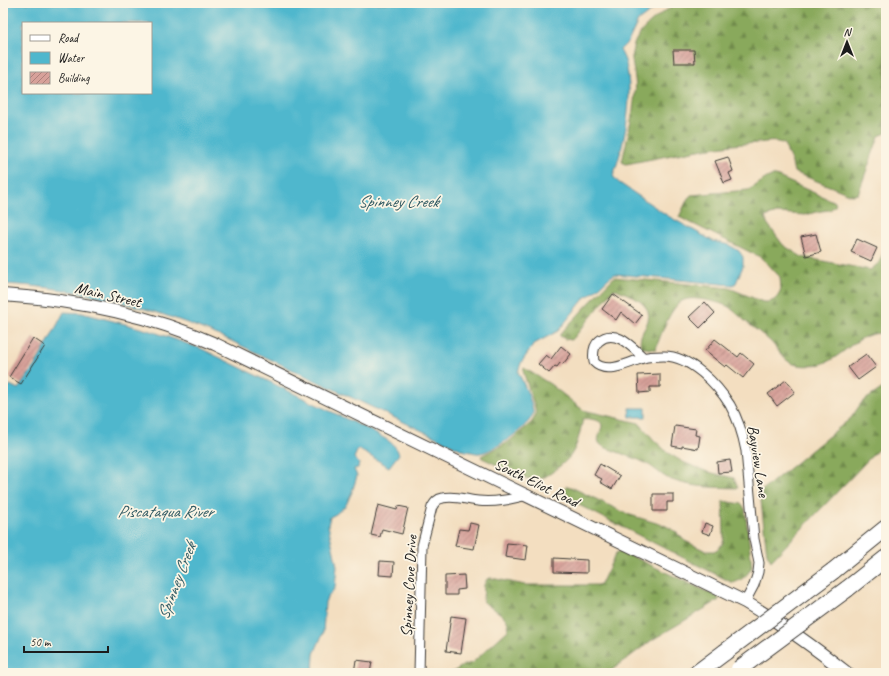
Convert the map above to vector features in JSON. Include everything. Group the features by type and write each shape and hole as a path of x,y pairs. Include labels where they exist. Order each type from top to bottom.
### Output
{"highway":[{"path":"697,673 833,571 886,528"},
{"path":"734,673 886,558"}],"main road":[{"name":"Main Street","path":"3,295 78,303 110,309 156,322 203,338"},
{"name":"South Eliot Road","path":"203,338 745,602 809,643 847,673"}],"street":[{"name":"Bayview Lane","path":"644,358 626,341 608,336 597,342 594,351 594,362 601,367 616,367 644,358 665,356 676,358 693,366 722,394 738,422 746,451 754,539 759,563 754,584 745,602"},
{"name":"Spinney Cove Drive","path":"419,673 422,546 434,503 448,497 491,501 514,499 528,495"}],"green space":[{"path":"676,3 886,3 886,133 879,136 858,194 852,195 794,172 784,144 778,142 724,146 626,164 622,162 634,102 635,80 632,59 633,49 640,33 646,26"},
{"path":"771,176 776,176 835,202 836,205 830,210 805,215 777,213 765,217 767,223 783,245 802,257 870,270 879,263 886,246 886,334 876,333 858,340 825,363 811,366 798,365 789,362 768,339 729,307 706,300 688,299 679,303 670,314 656,349 650,349 641,347 640,343 640,339 648,320 649,314 647,309 638,300 616,289 613,290 572,340 565,339 560,336 560,334 614,277 729,288 763,302 774,300 778,296 781,289 780,277 767,263 760,257 679,217 691,195 748,190"},
{"path":"524,368 550,384 583,410 639,423 668,453 683,462 708,472 734,478 738,488 698,486 671,480 649,465 601,445 598,440 602,426 599,422 589,419 583,419 577,442 571,455 555,470 540,479 531,480 525,478 482,458 481,456 507,443 531,423 533,419 535,408 523,371"},
{"path":"886,386 886,441 771,561 767,554 760,492 851,418 862,402"},
{"path":"567,486 627,514 666,526 675,531 685,541 706,551 714,551 723,543 723,501 742,504 745,509 752,567 744,577 733,583 561,496 559,493"},
{"path":"621,551 718,597 719,600 652,640 608,673 451,673 464,665 472,663 508,630 507,620 504,616 483,601 484,585 487,579 491,578 525,585 597,585 602,582 616,553"}],"water":[{"name":"Spinney Creek","path":"3,3 662,3 638,21 628,42 620,50 626,62 629,106 621,149 613,176 618,182 668,216 713,241 729,245 739,251 743,257 743,266 736,283 733,285 615,274 610,277 584,299 558,331 534,344 521,363 518,372 532,404 533,413 531,418 519,431 502,443 494,448 478,453 465,451 225,338 198,327 171,317 88,294 32,286 3,284"},
{"name":"Piscataqua River","path":"64,312 82,313 125,324 151,331 202,349 367,429 386,439 397,449 399,454 389,467 358,449 354,458 359,463 358,468 354,469 357,476 352,492 346,505 330,517 328,525 337,566 335,588 325,602 323,633 314,654 313,673 3,673 3,391 10,385 18,389 34,367"},
{"path":"629,408 646,408 646,417 630,417"}],"building":[{"path":"673,50 694,50 695,63 674,63"},
{"path":"728,157 733,171 729,173 732,180 724,183 715,161"},
{"path":"816,234 821,252 806,256 801,237"},
{"path":"857,239 877,248 871,261 851,252"},
{"path":"613,294 642,315 635,324 621,312 616,320 602,309"},
{"path":"705,302 715,313 700,328 689,317"},
{"path":"33,338 45,346 21,384 9,377"},
{"path":"715,339 738,357 741,353 754,364 743,378 727,365 725,367 705,351"},
{"path":"561,346 571,354 563,364 560,363 557,367 555,366 549,373 538,364 546,355 551,359"},
{"path":"866,354 876,367 858,380 848,367"},
{"path":"660,374 660,387 650,387 650,392 639,393 638,375"},
{"path":"786,380 795,392 777,406 768,394"},
{"path":"675,426 696,429 695,435 700,436 698,449 672,446"},
{"path":"730,460 732,472 718,473 717,462"},
{"path":"600,464 620,476 612,489 600,482 602,479 594,475"},
{"path":"653,494 673,494 673,502 667,502 667,511 653,511"},
{"path":"378,505 397,510 398,506 408,508 402,534 382,529 380,537 371,535"},
{"path":"470,523 479,525 474,549 455,546 459,529 468,530"},
{"path":"705,523 713,526 710,535 702,532"},
{"path":"507,543 528,545 526,560 505,557"},
{"path":"554,558 587,560 587,573 554,572"},
{"path":"380,561 394,562 393,576 379,575"},
{"path":"464,575 465,589 457,590 457,595 445,595 445,576"},
{"path":"451,616 466,618 461,653 446,651"},
{"path":"356,660 372,662 370,673 354,673"}]}
